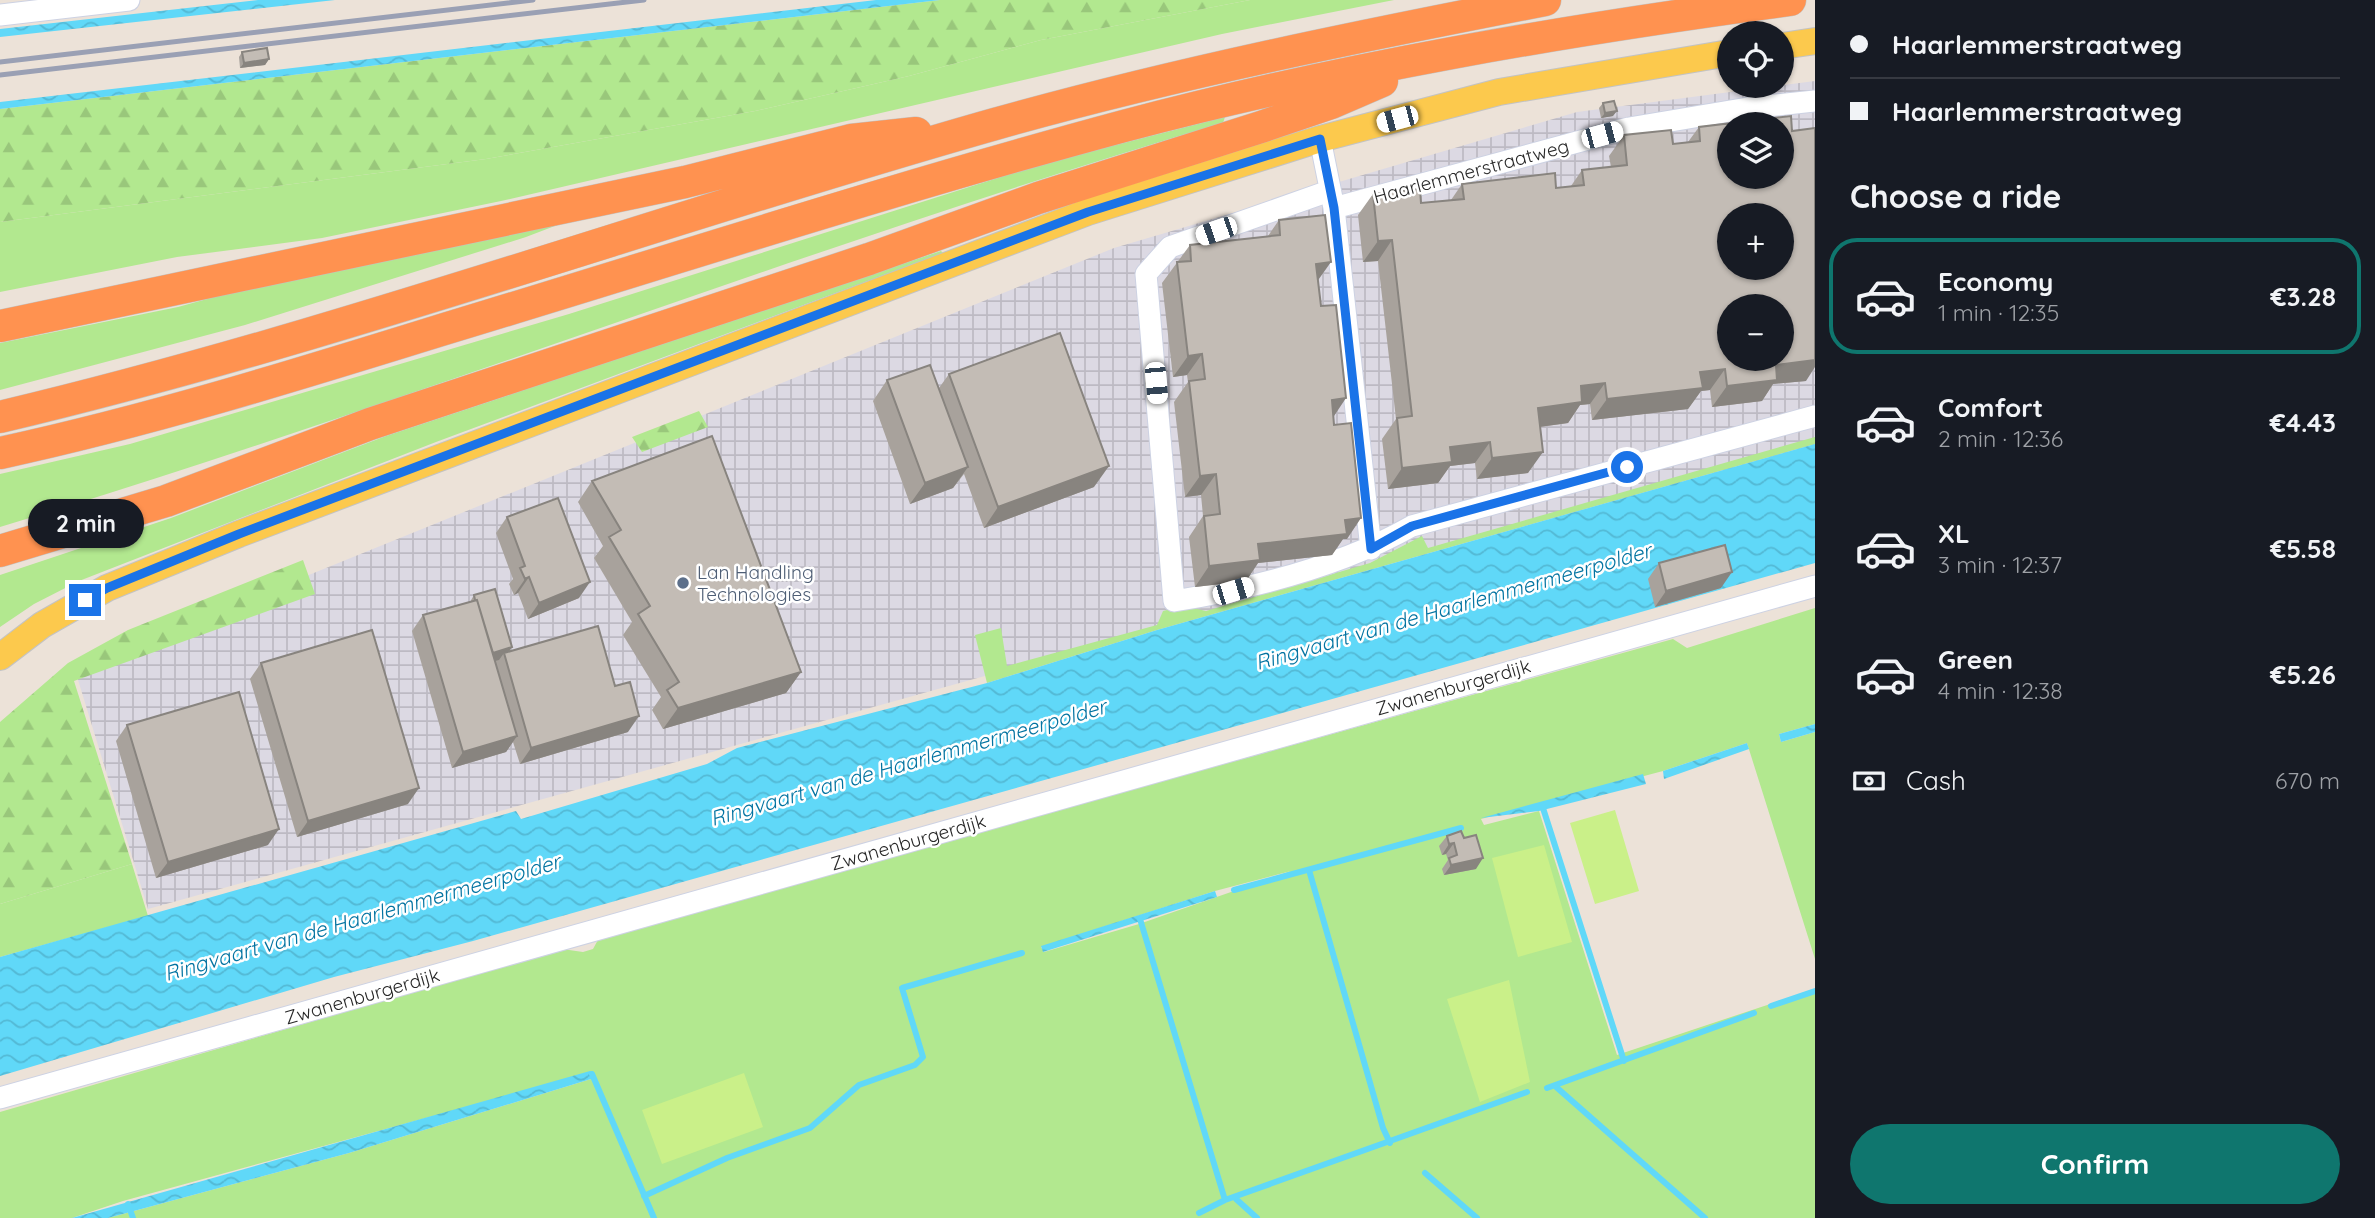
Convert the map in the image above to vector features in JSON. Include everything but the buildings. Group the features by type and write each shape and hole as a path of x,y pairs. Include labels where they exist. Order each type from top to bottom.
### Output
{"highway":[{"path":"0,417 190,369 330,328 997,124 1169,79 1383,31 1545,0"},
{"path":"0,453 201,403 848,206 1114,129 1303,83 1444,54 1661,17 1790,0"},
{"path":"0,551 166,501 395,416 869,259 1038,198 1319,107 1444,54"},
{"path":"0,326 685,182 851,141 997,124"}],"main road":[{"path":"1794,44 1815,41"},
{"path":"0,657 42,625 107,588 239,534 1088,212 1320,139 1499,92 1717,55"}],"street":[{"path":"0,15 129,0"},
{"name":"Haarlemmerstraatweg","path":"1815,101 1748,108 1629,128 1332,200 1170,247 1146,274 1174,601 1233,591 1371,549 1412,526 1815,416"},
{"path":"1320,139 1332,200 1371,549"},
{"name":"Zwanenburgerdijk","path":"0,1098 1815,586"}],"shaded area":[{"path":"1815,81 1815,445 148,909 75,670 1114,248 1577,112 1717,94 1717,98 1794,98 1794,84"}],"green space":[{"path":"940,0 1250,0 1041,40 909,76 755,111 486,159 0,222 0,109"},
{"path":"1250,0 1394,0 1222,34 501,201 322,238 177,257 0,292 0,222 486,159 755,111 909,76 1041,40"},
{"path":"1225,117 1223,123 916,220 307,429 0,527 0,474 130,444 569,314 1045,163"},
{"path":"620,201 526,237 245,325 0,390 0,343 178,307 392,248"},
{"path":"941,251 943,253 436,442 79,581 34,604 0,627 0,575 171,518 386,436"},
{"path":"699,411 708,427 642,452 632,437"},
{"path":"1815,437 1815,444 1157,630 987,683 975,635 1001,628 1007,666 1157,625 1163,611 1184,606 1206,611 1370,563 1422,536 1428,548"},
{"path":"303,560 315,594 74,681 132,864 0,904 0,722 68,663 128,630"},
{"path":"1815,608 1815,724 1779,734 1781,742 1815,732 1815,959 1747,743 1663,771 1481,819 1484,825 1539,811 1617,1055 1815,989 1815,1218 108,1218 349,1153 591,1079 594,1072 123,1201 72,1218 0,1218 0,1112 562,949 583,952 593,949 599,938 1673,639 1687,648","holes":["1291,871 1139,924 1044,952 1041,947 1215,891"]},
{"path":"1615,810 1639,891 1595,904 1570,823"},
{"path":"1544,845 1572,942 1518,957 1492,858"},
{"path":"132,864 148,916 0,957 0,904"},
{"path":"1509,980 1530,1082 1480,1102 1447,999"},
{"path":"744,1073 763,1127 662,1164 642,1110"}],"water":[{"path":"258,0 335,0 0,37 0,29"},
{"path":"876,0 940,0 0,109 0,102"},
{"name":"Ringvaart van de Haarlemmermeerpolder","path":"1815,444 1815,563 473,941 334,977 0,1076 0,957 516,811 521,819 707,764 737,748 987,683 1157,630"},
{"path":"1815,724 1815,732 1781,742 1779,734"},
{"path":"1747,743 1749,749 1664,779 1663,771"},
{"path":"1643,774 1646,784 1539,811 1481,818"},
{"path":"1215,891 1217,897 1043,952 1041,946"},
{"path":"594,1072 591,1079 349,1153 108,1218 72,1218"}],"waterway":[{"path":"1542,805 1624,1061"},
{"path":"1234,890 1461,828"},
{"path":"1309,870 1383,1128 1390,1143"},
{"path":"1140,919 1225,1200"},
{"path":"644,1196 727,1158 810,1128 859,1085 915,1065 923,1057 902,988 1022,953"},
{"path":"1771,1006 1815,991"},
{"path":"1547,1088 1754,1013"},
{"path":"592,1074 654,1218"},
{"path":"1555,1086 1705,1218"},
{"path":"1199,1213 1225,1200 1527,1092"},
{"path":"1425,1173 1477,1218"},
{"path":"1236,1199 1257,1218"},
{"path":"128,1204 133,1218"}],"railway":[{"path":"0,62 533,0"},
{"path":"0,75 644,0"}],"place":[{"name":"Lan Handling Technologies","path":"683,583"}],"route":[{"path":"85,600 107,588 239,534 1088,212 1320,139 1334,208 1371,549 1412,526 1627,467"}]}
